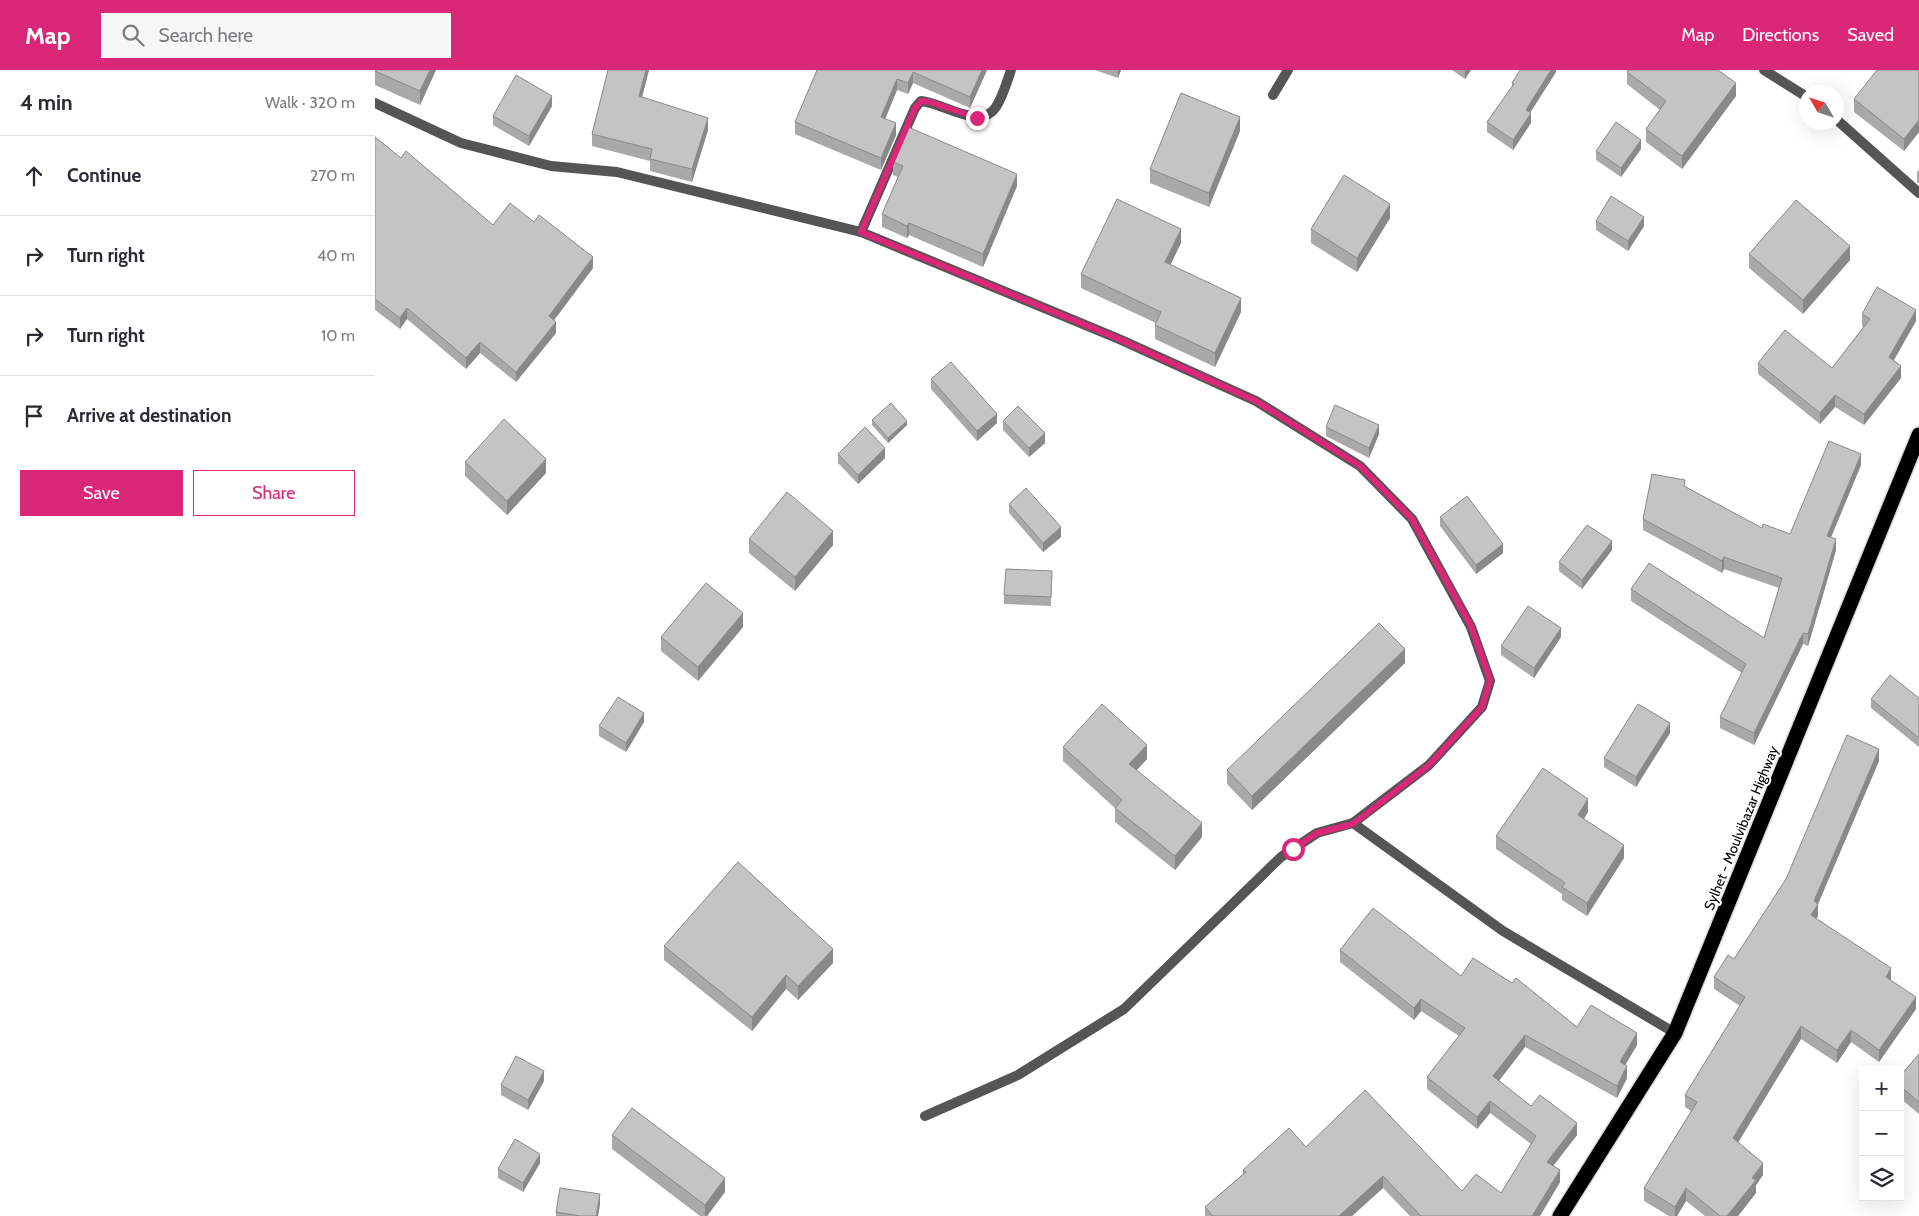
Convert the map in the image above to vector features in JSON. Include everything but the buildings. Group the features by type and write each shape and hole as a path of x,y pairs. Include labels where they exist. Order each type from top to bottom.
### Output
{"highway":[{"name":"Sylhet - Moulvibazar Highway","path":"1561,1216 1675,1033 1919,435"}],"street":[{"path":"861,232 915,108 921,101 930,102 977,118 988,116 997,106 1011,70"},
{"path":"1273,95 1289,70"},
{"path":"1764,70 1799,93"},
{"path":"375,103 461,142 551,166 617,172 861,232 1119,339 1256,401 1360,466 1412,519 1471,626 1490,680 1482,707 1429,765 1353,824 1317,833 1281,857 1124,1009 1019,1076 925,1116"},
{"path":"1844,126 1919,193"},
{"path":"1353,824 1503,931 1675,1033"}],"route":[{"path":"977,118 930,102 921,101 915,108 861,232 1119,339 1256,401 1360,466 1412,519 1471,626 1490,680 1482,707 1429,765 1353,824 1317,833 1293,849"}]}
